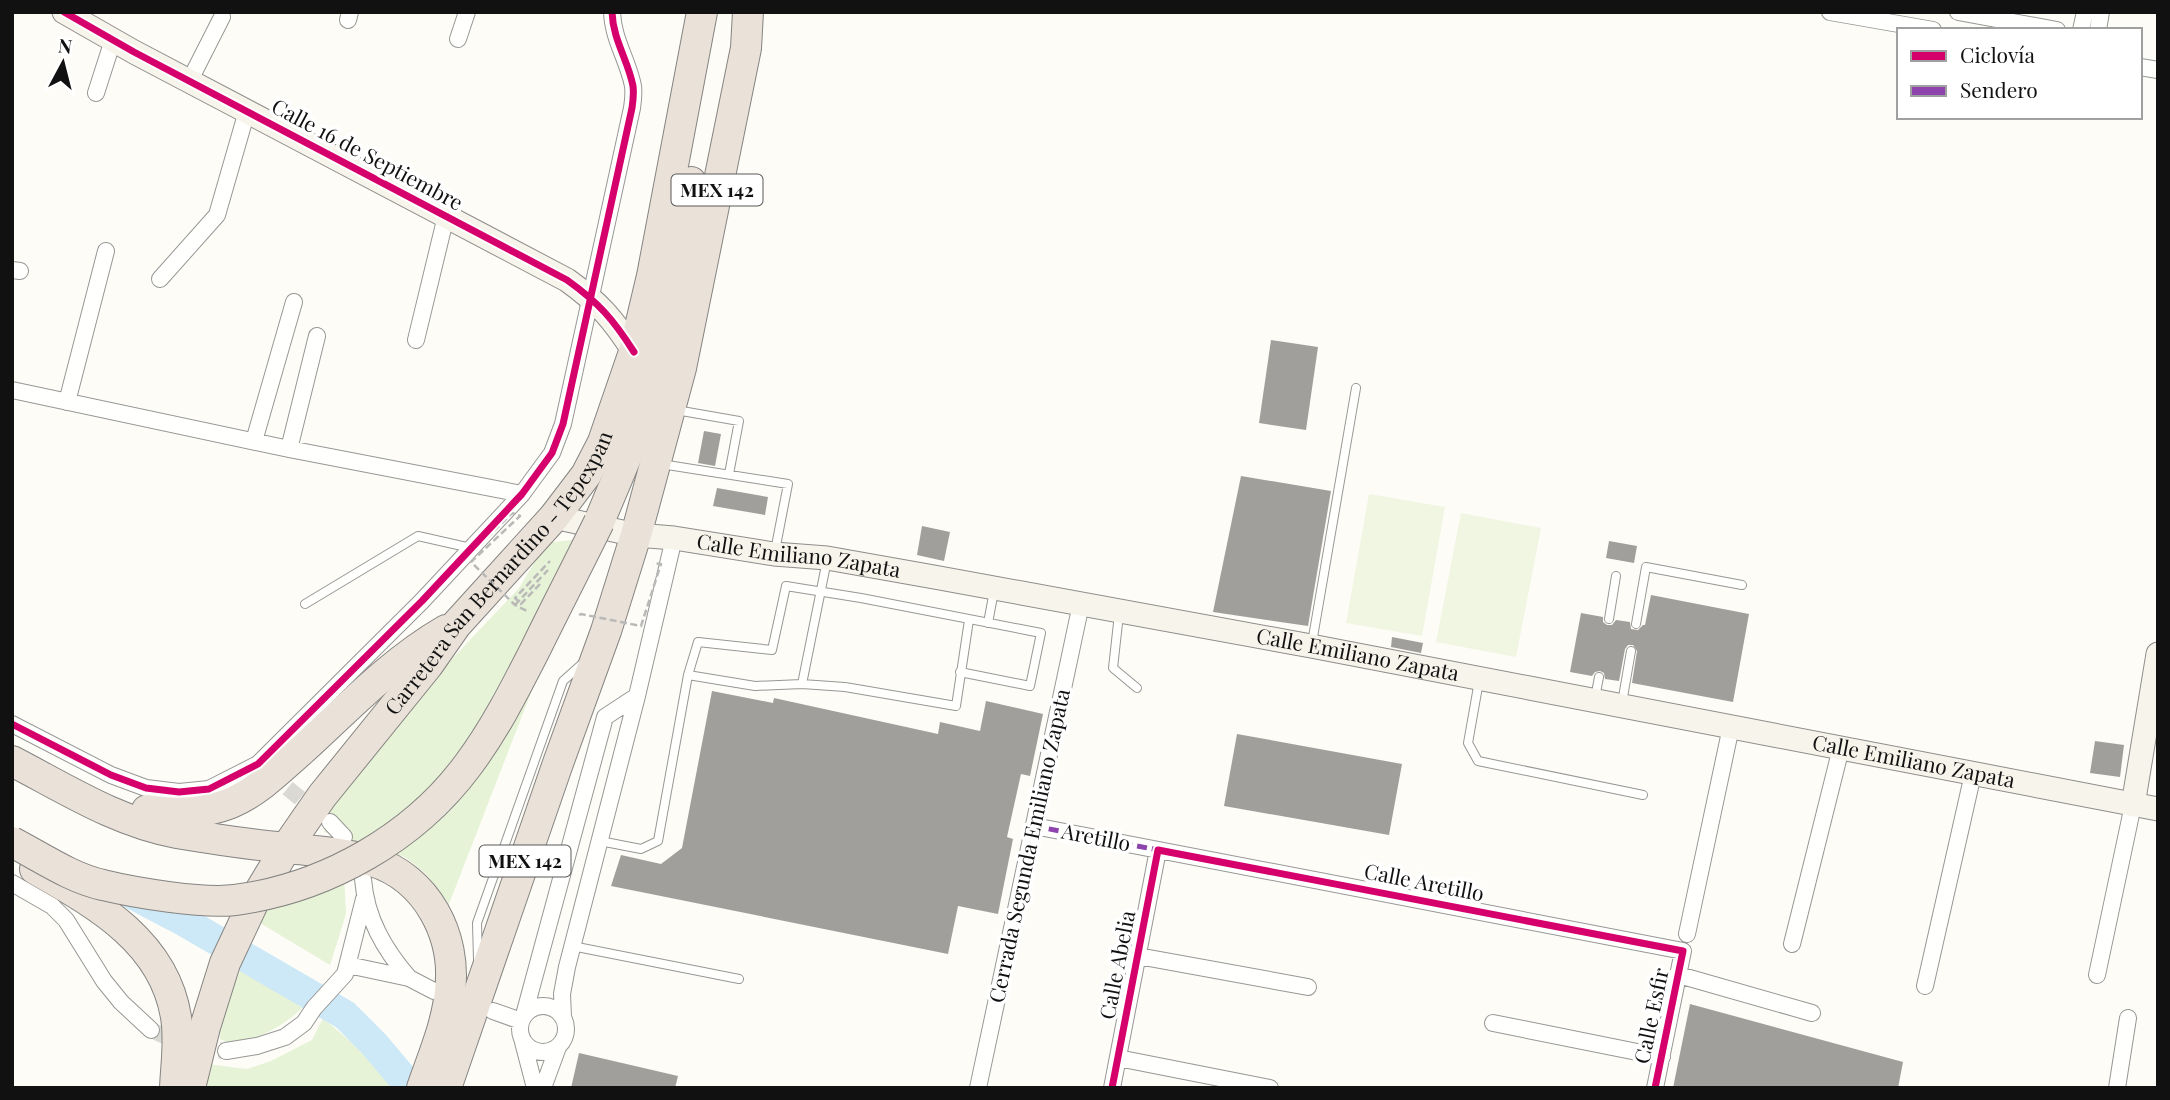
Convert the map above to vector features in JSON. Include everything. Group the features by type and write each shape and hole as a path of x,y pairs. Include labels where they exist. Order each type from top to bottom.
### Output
{"highway":[{"name":"Carretera San Bernardino - Tepexpan","path":"190,1088 225,963 255,899 286,848 322,796 428,666 456,625 554,517 586,475 603,442 634,352 655,262 702,12"},
{"path":"12,842 71,873 102,885 183,898 233,900 301,883 370,853 405,830 442,796 468,766 505,707 599,522 633,441 649,391 671,290 721,12"},
{"name":"MEX 142","path":"444,1071 486,1003 636,535 681,368 746,48 748,12"},
{"path":"65,789 113,804 169,813 198,812 230,803 271,779 396,664 456,625"},
{"path":"12,761 107,811 153,827 352,856 393,870 411,883 427,899 441,923 449,946 452,970 446,1014 444,1071 422,1088"},
{"path":"12,857 102,909 132,934 155,963 164,979 176,1015 178,1046 175,1088"}],"main road":[{"name":"Calle 16 de Septiembre","path":"64,12 567,280 592,297 613,320 634,352"},
{"name":"Calle Emiliano Zapata","path":"554,517 636,535 674,538 774,554 827,558 995,588 2158,809"},
{"path":"2133,804 2158,654"}],"street":[{"path":"458,39 467,12"},
{"path":"12,724 111,775 146,788 179,792 209,789 263,768 522,494 552,453 563,424 632,108 633,89 629,71 612,29 612,12"},
{"path":"1830,12 1922,28"},
{"path":"1958,12 2046,28"},
{"path":"190,80 222,17"},
{"path":"96,93 113,40"},
{"path":"160,279 217,215 247,111"},
{"path":"416,340 446,216"},
{"path":"67,402 107,251"},
{"path":"254,442 294,302"},
{"path":"289,449 317,336"},
{"path":"12,390 254,442 522,494"},
{"path":"543,1088 566,1033 562,994 567,967 637,696 674,538"},
{"name":"Cerrada Segunda Emiliano Zapata","path":"978,1088 1081,604"},
{"path":"535,1088 520,1035 605,717 637,696"},
{"path":"1687,934 1731,727"},
{"path":"1792,944 1841,748"},
{"path":"1926,986 1973,774"},
{"path":"2097,975 2133,804"},
{"path":"330,822 344,837"},
{"name":"Aretillo","path":"1034,826 1158,850"},
{"name":"Calle Aretillo","path":"1158,850 1683,951"},
{"name":"Calle Abelia","path":"1112,1088 1158,850"},
{"path":"567,858 593,865"},
{"path":"226,1051 257,1046 285,1037 304,1023 346,969 364,899 363,879"},
{"path":"12,883 52,906 66,920 104,981 121,1002 151,1030"},
{"path":"364,899 381,939 409,978"},
{"name":"Calle Esfir","path":"1655,1088 1683,951"},
{"path":"1138,956 1308,987"},
{"path":"527,1014 556,985 567,967"},
{"path":"346,969 409,978 434,991"},
{"path":"1679,975 1812,1013"},
{"path":"486,1003 527,1014 551,1007 563,1017"},
{"path":"2116,1088 2128,1018"},
{"path":"1493,1023 1661,1057"},
{"path":"523,1042 536,1051 544,1052 558,1047"},
{"path":"1118,1058 1270,1088"}],"lane":[{"path":"1311,646 1356,388"},
{"path":"670,409 739,421 729,474"},
{"path":"655,463 788,484 774,554"},
{"path":"305,604 418,536 471,548"},
{"path":"802,684 827,558"},
{"path":"1636,624 1646,567 1742,585"},
{"path":"1609,619 1616,576"},
{"path":"600,841 641,849 659,841 688,676 698,642 772,650 786,586 1041,633 1030,687 960,672"},
{"path":"988,624 995,588"},
{"path":"1120,611 1116,625 1113,668 1137,688"},
{"path":"688,676 755,686 802,684 868,691 956,706 969,620"},
{"path":"1622,706 1631,651"},
{"path":"1595,701 1599,677"},
{"path":"1479,678 1468,743 1478,761 1643,795"},
{"path":"572,946 739,979"}],"path":[{"path":"514,605 553,564 550,561 515,598 521,604 552,571"}],"green space":[{"path":"1369,494 1445,507 1422,636 1346,623"},
{"path":"1461,513 1541,528 1516,657 1436,642"},
{"path":"594,541 543,662 449,904 426,874 405,857 324,832 335,793 452,659 519,588 546,543"},
{"path":"300,868 344,875 346,914 330,965 260,923 282,881"},
{"path":"241,968 306,1004 272,1030 232,1045 220,1039 218,1026"},
{"path":"323,1018 402,1086 401,1088 203,1088 207,1064 247,1069 271,1061 312,1040"}],"building":[{"path":"1271,340 1318,347 1306,430 1259,423"},
{"path":"704,431 721,434 715,466 698,463"},
{"path":"1241,476 1331,491 1308,626 1213,612"},
{"path":"717,488 768,497 765,515 713,506"},
{"path":"922,526 950,532 944,561 917,555"},
{"path":"1609,541 1637,546 1634,563 1606,558"},
{"path":"1651,595 1749,614 1733,702 1632,683 1637,651 1633,645 1628,645 1625,649 1619,681 1605,679 1604,673 1600,671 1592,676 1570,672 1581,613 1603,617 1603,622 1607,625 1612,625 1616,620 1630,622 1631,629 1638,630 1645,625"},
{"path":"1392,637 1423,643 1421,653 1391,647"},
{"path":"712,691 773,703 774,698 938,734 940,722 980,731 986,701 1043,714 1030,776 1021,774 1007,837 1013,839 998,914 958,906 948,954 611,886 621,855 661,864 682,848"},
{"path":"1237,734 1402,764 1389,835 1224,806"},
{"path":"2095,741 2124,745 2120,777 2090,773"},
{"path":"1690,1004 1903,1062 1898,1088 1673,1088"},
{"path":"579,1053 678,1076 675,1088 571,1088"}],"waterway":[{"path":"130,893 345,1015 411,1088"}],"tunnel":[{"path":"269,773 317,812"},
{"path":"151,1030 189,1047 226,1051"}],"marked path":[{"path":"1034,826 1158,850"}],"cycle path":[{"path":"64,12 134,52 567,280 605,312 634,352"},
{"path":"12,724 111,775 146,788 179,792 209,789 258,764 422,601 522,494 552,453 563,424 632,108 633,86 615,32 612,12"},
{"path":"1112,1088 1158,850 1683,951 1655,1088"}]}
